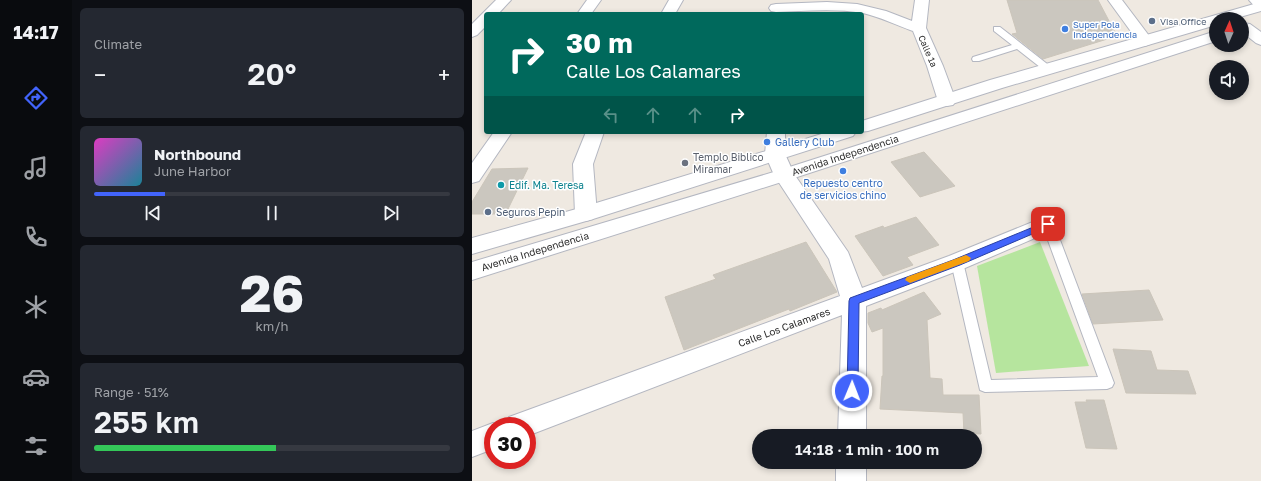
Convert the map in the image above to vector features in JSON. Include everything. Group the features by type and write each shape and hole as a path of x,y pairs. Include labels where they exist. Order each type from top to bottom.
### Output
{"main road":[{"path":"492,12 504,0"},
{"path":"585,12 594,0"},
{"path":"669,12 676,0"},
{"name":"Calle 1a","path":"922,0 918,28 935,66 947,101"},
{"path":"1115,0 1145,41"},
{"path":"1256,0 1261,6"},
{"name":"Avenida Independencia","path":"1241,12 1261,6"},
{"path":"776,7 858,8 918,28"},
{"path":"472,32 484,20"},
{"name":"Avenida Independencia","path":"864,126 1209,21"},
{"path":"1249,26 1261,22"},
{"path":"1249,32 1261,40"},
{"name":"Avenida Independencia","path":"472,271 784,175 1056,86 1209,38"},
{"path":"1042,71 1056,86"},
{"path":"472,177 502,134"},
{"path":"586,214 583,164 594,134"},
{"path":"776,134 775,154 784,175 840,258 854,301 852,429"},
{"name":"Avenida Independencia","path":"472,246 586,214 775,154 816,136 832,134"},
{"name":"Calle Los Calamares","path":"536,420 957,262 1048,224"},
{"path":"472,444 484,439"},
{"path":"851,469 851,481"}],"lane":[{"path":"997,29 1018,46 1042,71"},
{"path":"976,58 1018,46"},
{"path":"957,262 985,386 1107,383 1048,224"}],"green space":[{"path":"1040,242 1089,366 996,373 977,266"}],"building":[{"name":"Super Pola Independencia","path":"1007,0 1098,0 1117,36 1043,59 1012,34 1017,33"},
{"path":"924,152 955,186 920,197 891,162"},
{"name":"Edif. Ma. Teresa","path":"528,168 508,209 502,214 472,214 472,202 492,169"},
{"path":"916,217 939,245 907,257 913,265 883,276 855,236 883,226 884,228"},
{"path":"806,242 837,292 684,350 665,297 716,279 713,275"},
{"path":"1149,290 1163,320 1093,324 1082,294"},
{"path":"924,292 941,314 927,320 930,378 942,379 943,395 979,395 981,429 964,429 963,413 880,409 883,376 883,328 872,332 868,323 868,313 881,308 882,310"},
{"path":"1113,349 1151,351 1157,370 1188,371 1196,394 1126,393"},
{"path":"1086,400 1104,400 1117,449 1086,448 1075,402 1087,402"}],"slow traffic":[{"path":"910,280 966,258"}],"place":[{"name":"Visa Office","path":"1152,21"},
{"name":"Super Pola Independencia","path":"1065,29"},
{"name":"Gallery Club","path":"767,142"},
{"name":"Templo Biblico Miramar","path":"685,163"},
{"name":"Repuesto centro de servicios chino","path":"843,171"},
{"name":"Edif. Ma. Teresa","path":"501,185"},
{"name":"Seguros Pepin","path":"488,212"}],"route":[{"path":"852,391 854,301 957,262 1048,224"}]}
